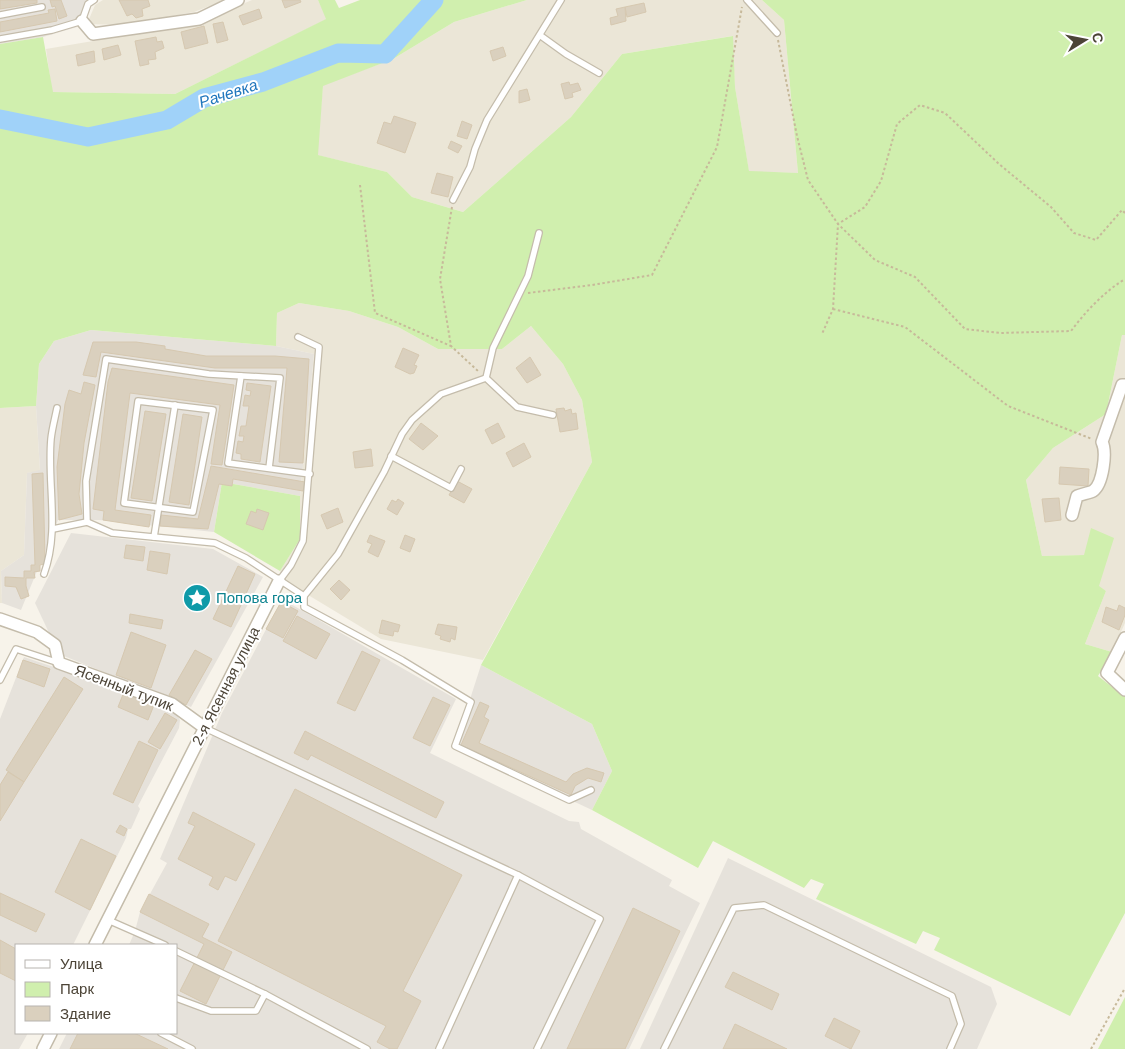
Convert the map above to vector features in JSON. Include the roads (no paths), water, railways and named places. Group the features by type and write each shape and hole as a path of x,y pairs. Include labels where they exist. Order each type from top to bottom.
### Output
{"street":[{"path":"82,21 93,34 128,30 199,19 238,0"},
{"path":"1072,515 1077,496 1093,491 1100,482 1106,450 1102,442 1122,386 1125,385"},
{"name":"2-я Ясенная улица","path":"96,944 279,581"},
{"name":"Ясенный тупик","path":"0,619 38,632 55,645 59,664 172,704 205,728"},
{"path":"1125,638 1107,673 1125,690"},
{"path":"43,1049 50,1034"}],"lane":[{"path":"0,39 52,30 82,21 88,4 94,0"},
{"path":"453,200 470,167 487,120 512,77 541,36 561,0"},
{"path":"745,0 776,33"},
{"path":"0,15 42,8"},
{"path":"541,36 566,54 599,73"},
{"path":"486,378 493,348 528,276 539,233"},
{"path":"279,581 291,565 303,541 310,474 319,348 298,337"},
{"path":"87,522 86,480 106,359 209,374 280,378 269,468"},
{"path":"241,376 228,463 310,474"},
{"path":"486,378 517,406 553,415"},
{"path":"486,378 441,394 424,407 402,434 338,554 304,596 304,607 402,660 471,702 455,746 569,800 592,790"},
{"path":"138,400 175,405 213,410 193,512 124,503 138,400"},
{"path":"154,537 175,405"},
{"path":"44,574 50,556 53,530 51,439 57,408"},
{"path":"391,456 451,488 461,470"},
{"path":"53,530 87,522 112,533 214,543 246,558 304,596"},
{"path":"0,680 16,649 59,664"},
{"path":"205,728 518,875 600,919 537,1049"},
{"path":"439,1049 518,875"},
{"path":"664,1049 734,908 764,905 952,996 961,1024 950,1049"},
{"path":"108,920 162,944"},
{"path":"178,952 266,994 366,1049"},
{"path":"178,999 211,1011 256,1012 266,994"},
{"path":"163,1034 192,1049"}],"waterway":[{"name":"Рачевка","path":"0,119 88,137 167,120 204,98 263,82 338,53 385,54 434,0"}],"place":[{"name":"Попова гора","path":"197,598"}]}
